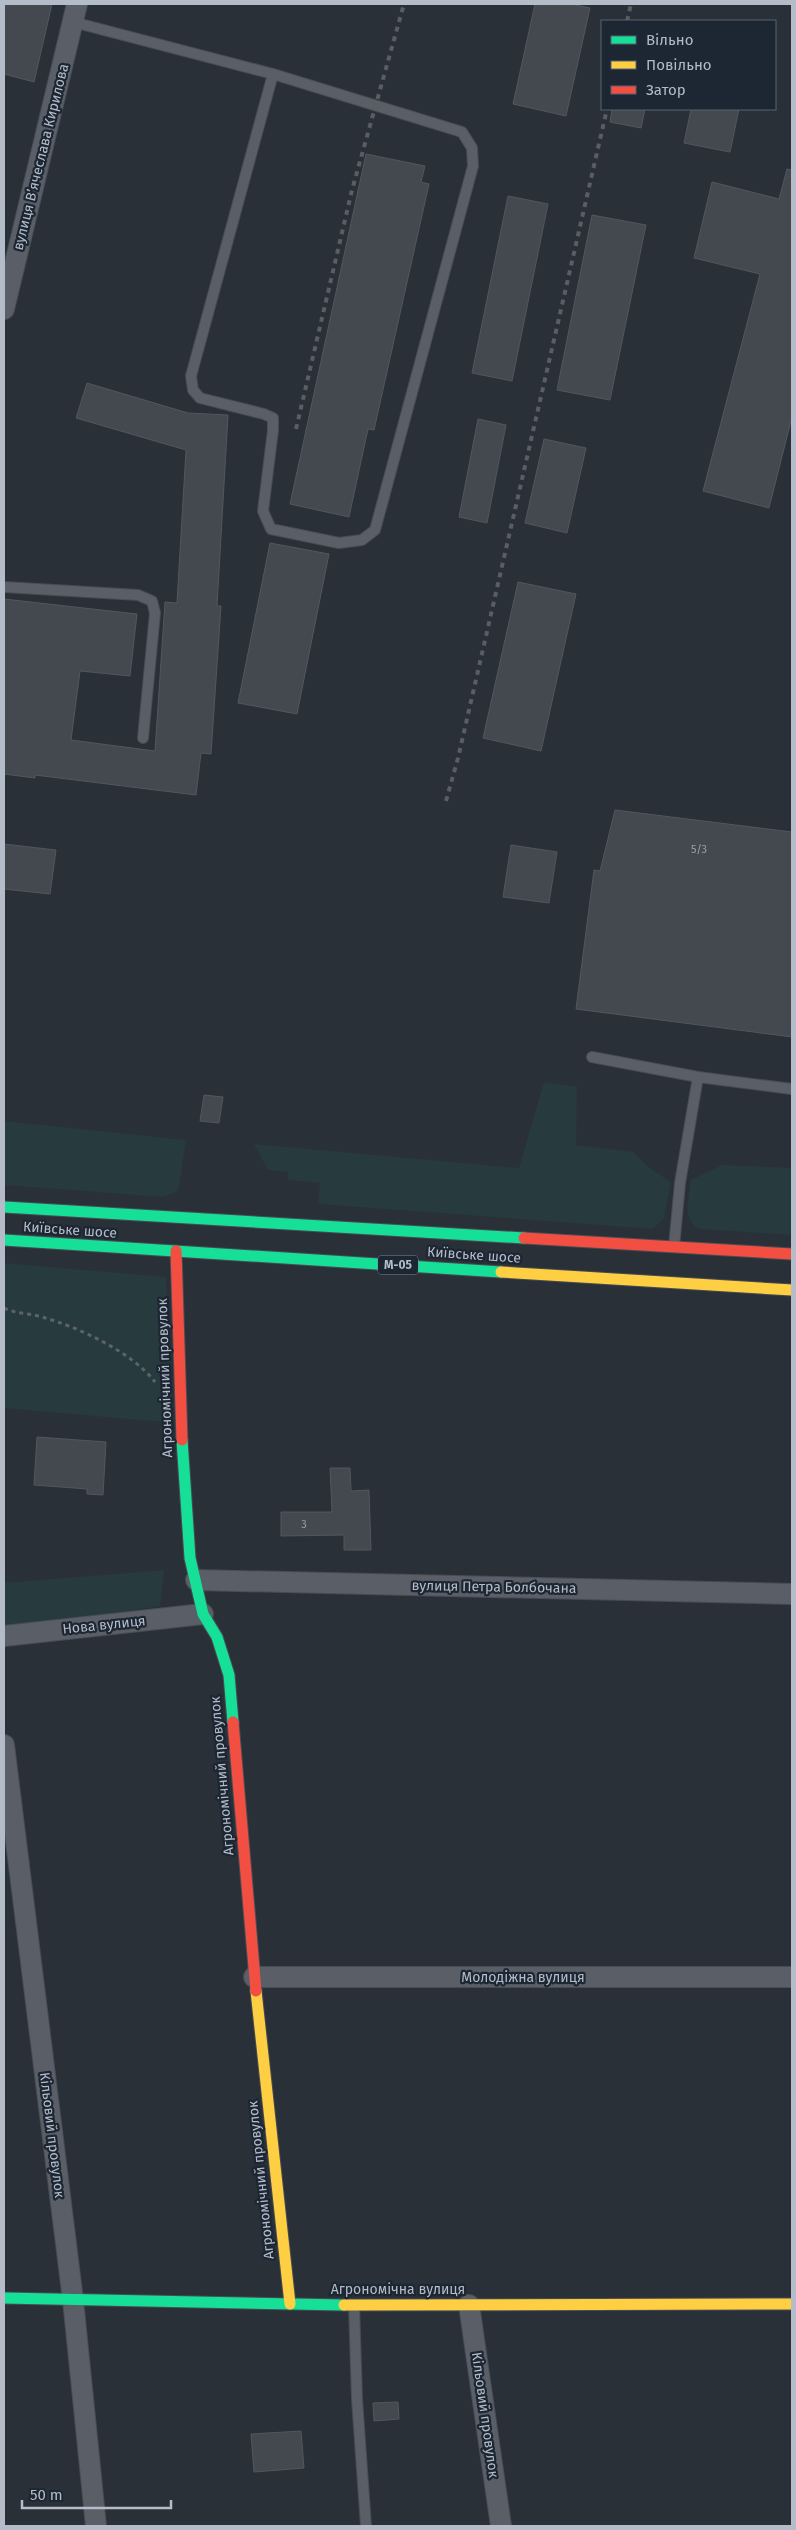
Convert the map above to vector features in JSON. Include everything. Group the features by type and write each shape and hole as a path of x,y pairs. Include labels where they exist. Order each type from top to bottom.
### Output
{"street":[{"name":"вулиця Вʼячеслава Кирилова","path":"4,309 75,13"},
{"path":"4,1208 792,1254"},
{"name":"Київське шосе","path":"4,1240 792,1290"},
{"name":"Агрономічний провулок","path":"176,1251 180,1414 190,1558 203,1614 217,1637 229,1675 254,1977 290,2304"},
{"name":"вулиця Петра Болбочана","path":"196,1580 792,1594"},
{"name":"Нова вулиця","path":"4,1636 203,1614"},
{"name":"Кільовий провулок","path":"4,1745 73,2300 96,2526"},
{"name":"Молодіжна вулиця","path":"254,1977 792,1977"},
{"name":"Агрономічна вулиця","path":"4,2298 354,2305 792,2304"},
{"name":"Кільовий провулок","path":"469,2305 501,2526"}],"lane":[{"path":"75,13 462,132 472,148 473,166 375,530 362,540 339,543 271,528 263,511 274,430 273,418 200,398 193,390 191,376 273,74"},
{"path":"4,588 138,595 152,601 155,613 143,738"},
{"path":"592,1057 698,1077 792,1089"},
{"path":"674,1247 680,1183 698,1077"},
{"path":"354,2305 357,2399 366,2526"}],"path":[{"path":"4,1308 12,1312 40,1316 76,1329 146,1370 157,1385"}],"green space":[{"path":"544,1082 577,1087 576,1145 633,1152 648,1167 671,1182 664,1218 653,1229 318,1204 320,1183 288,1180 288,1172 268,1170 254,1144 519,1168"},
{"path":"4,1121 186,1140 178,1191 164,1197 4,1185"},
{"path":"722,1165 792,1168 792,1235 700,1229 694,1225 688,1214 691,1180"},
{"path":"4,1263 166,1277 174,1423 4,1408"},
{"path":"164,1570 160,1606 4,1630 4,1583"}],"building":[{"path":"4,4 52,4 34,82 4,74"},
{"path":"535,4 571,4 590,8 566,116 513,104"},
{"path":"612,110 645,110 641,128 610,122"},
{"path":"691,110 739,110 730,152 684,143"},
{"path":"366,154 425,166 421,182 429,184 374,430 368,429 349,517 290,504"},
{"path":"787,169 792,170 792,417 769,508 703,491 760,274 694,258 712,182 779,199"},
{"path":"508,196 548,204 512,381 472,373"},
{"path":"592,215 646,225 610,400 557,390"},
{"path":"87,383 188,413 228,415 217,606 221,606 211,754 201,753 196,795 35,775 35,778 4,774 4,599 137,614 130,676 80,671 71,740 155,751 165,602 177,603 186,450 76,418"},
{"path":"478,419 506,425 487,523 459,517"},
{"path":"544,439 586,448 567,533 525,523"},
{"path":"270,543 329,554 297,714 238,703"},
{"path":"518,582 576,594 541,751 483,738"},
{"path":"615,810 792,832 792,1037 576,1009 594,870 600,871"},
{"path":"4,844 56,850 50,894 4,889"},
{"path":"511,845 557,852 549,903 503,897"},
{"path":"204,1095 223,1097 219,1123 200,1121"},
{"path":"37,1437 106,1442 103,1495 87,1494 87,1489 34,1485"},
{"path":"330,1468 350,1468 351,1491 369,1490 371,1550 344,1550 344,1535 281,1536 281,1512 332,1512"},
{"path":"398,2402 399,2419 374,2421 373,2403"},
{"path":"301,2431 304,2468 254,2472 251,2434"}],"railway":[{"path":"296,429 352,190 404,4"},
{"path":"627,20 631,4"},
{"path":"446,801 458,758 607,110"}],"traffic: fast":[{"path":"4,1207 524,1238"},
{"path":"4,1240 501,1272"},
{"path":"182,1440 190,1558 203,1614 217,1637 229,1675 233,1722"},
{"path":"4,2298 344,2305"}],"traffic: slow":[{"path":"501,1272 792,1290"},
{"path":"256,1991 290,2304"},
{"path":"344,2305 792,2304"}],"traffic: jam":[{"path":"524,1238 792,1254"},
{"path":"176,1251 182,1440"},
{"path":"233,1722 256,1991"}]}
